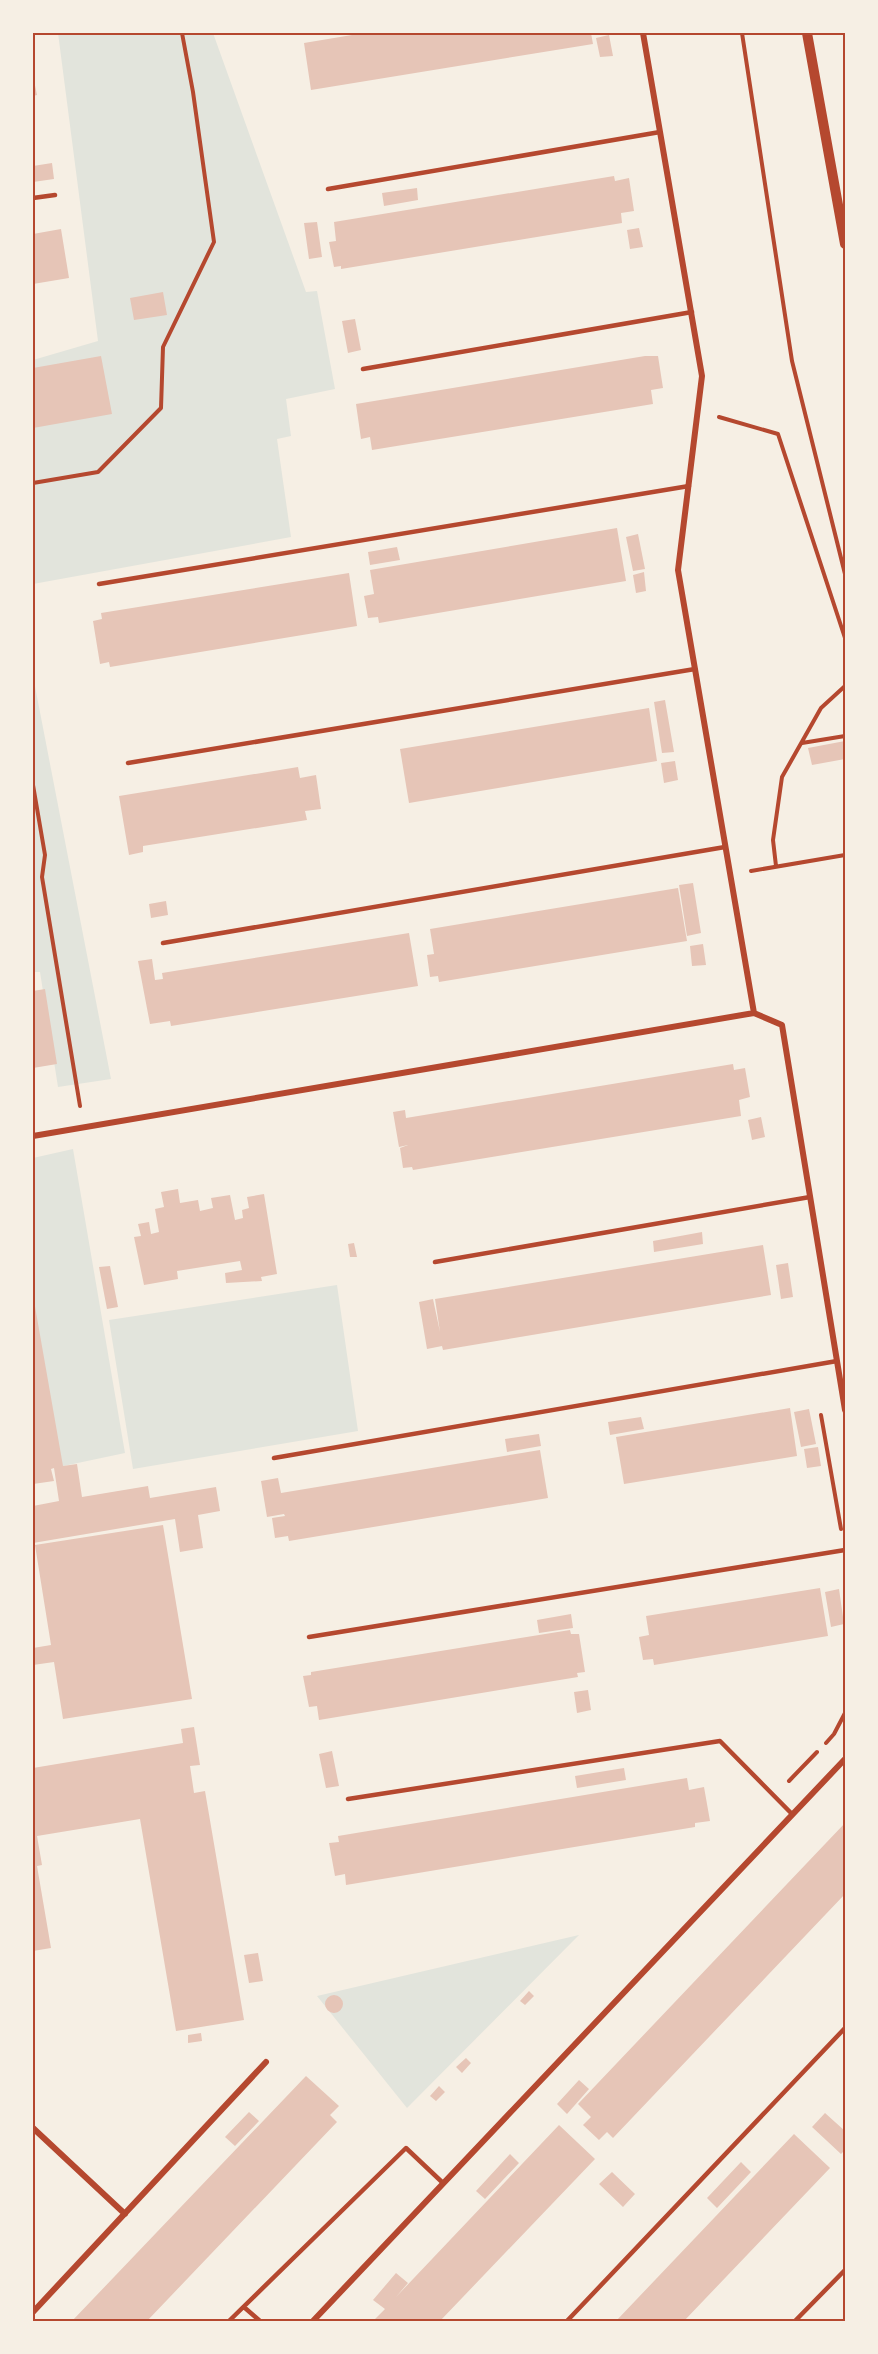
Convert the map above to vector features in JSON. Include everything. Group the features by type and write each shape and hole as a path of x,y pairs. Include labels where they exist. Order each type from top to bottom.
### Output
{"street":[{"path":"643,33 702,376 678,570 754,1013"},
{"path":"807,33 845,244"},
{"path":"33,1136 754,1013 782,1024 845,1410"},
{"path":"314,2321 845,1759"},
{"path":"33,2312 266,2062"},
{"path":"33,2128 125,2214"}],"lane":[{"path":"327,189 660,132"},
{"path":"33,198 54,195"},
{"path":"363,369 692,312"},
{"path":"99,584 688,486"},
{"path":"128,763 695,669"},
{"path":"163,943 725,847"},
{"path":"435,1262 810,1197"},
{"path":"274,1458 837,1361"},
{"path":"309,1637 844,1550"},
{"path":"348,1799 720,1742 792,1814"},
{"path":"567,2321 845,2028"},
{"path":"229,2321 245,2308 406,2148 443,2183"},
{"path":"795,2321 845,2270"},
{"path":"245,2308 260,2321"}],"path":[{"path":"33,483 98,472 160,408 164,347 214,242 193,92 182,33"},
{"path":"742,33 792,361 845,574"},
{"path":"698,413 778,434 845,638"},
{"path":"776,866 773,840 782,777 821,708 845,686"},
{"path":"802,743 845,736"},
{"path":"33,785 45,855 42,877 80,1106"},
{"path":"730,875 845,855"},
{"path":"820,1409 844,1550"}],"shaded area":[{"path":"58,33 213,33 306,292 317,291 335,389 286,399 291,436 277,439 291,537 33,584 33,360 98,341"},
{"path":"33,676 111,1079 58,1087 40,972 33,972"},
{"path":"73,1149 125,1453 54,1468 33,1339 33,1158"},
{"path":"337,1285 358,1431 133,1469 109,1320"},
{"path":"579,1935 407,2108 317,1996"}],"building":[{"path":"364,33 591,33 593,44 311,90 304,43"},
{"path":"609,35 613,56 600,57 596,38"},
{"path":"33,76 37,95 33,96"},
{"path":"52,163 54,179 33,182 33,166"},
{"path":"614,176 615,181 629,178 634,211 621,213 622,223 341,269 341,266 334,267 329,242 336,241 334,222"},
{"path":"417,188 418,200 384,206 382,193"},
{"path":"317,222 322,257 309,259 304,223"},
{"path":"639,228 643,247 630,249 627,230"},
{"path":"61,229 69,278 33,284 33,234"},
{"path":"163,292 167,315 134,320 130,298"},
{"path":"355,319 361,350 348,353 342,321"},
{"path":"101,356 112,414 33,428 33,368"},
{"path":"645,356 658,356 663,388 651,390 653,404 372,450 370,437 361,439 356,404"},
{"path":"617,528 626,581 379,623 378,617 368,618 364,596 374,594 370,570"},
{"path":"638,534 645,569 633,571 626,537"},
{"path":"397,547 400,560 370,565 368,552"},
{"path":"644,572 646,591 636,593 633,575"},
{"path":"349,573 357,626 110,667 109,662 100,664 93,621 102,619 101,613"},
{"path":"665,700 674,752 662,753 654,702"},
{"path":"649,708 657,761 409,803 400,749"},
{"path":"845,741 845,759 812,765 808,748"},
{"path":"675,761 678,780 664,783 661,763"},
{"path":"298,767 300,778 316,775 321,809 305,811 307,820 143,846 143,852 129,855 119,796"},
{"path":"693,883 701,933 687,936 679,885"},
{"path":"678,888 687,941 439,982 438,976 430,977 427,955 434,954 430,929"},
{"path":"166,901 168,915 151,918 149,904"},
{"path":"409,933 418,986 171,1026 170,1021 150,1024 138,961 152,959 155,980 163,979 162,973"},
{"path":"703,944 706,965 692,966 690,946"},
{"path":"45,989 57,1064 33,1068 33,991"},
{"path":"733,1064 734,1070 745,1068 750,1097 739,1100 741,1116 413,1170 412,1167 403,1168 400,1148 408,1145 399,1147 393,1112 405,1110 406,1118"},
{"path":"761,1117 765,1137 752,1140 748,1120"},
{"path":"178,1189 180,1203 198,1200 200,1211 213,1208 211,1198 230,1195 235,1220 243,1218 242,1210 249,1208 247,1197 264,1194 277,1274 261,1277 262,1281 226,1283 225,1273 242,1270 240,1261 177,1271 178,1279 144,1285 134,1237 141,1236 138,1224 149,1222 151,1234 159,1232 155,1209 164,1207 161,1192"},
{"path":"702,1232 703,1244 654,1252 653,1241"},
{"path":"354,1243 357,1257 350,1257 348,1244"},
{"path":"763,1245 771,1295 443,1350 442,1346 427,1349 419,1302 433,1299 440,1332 435,1299"},
{"path":"788,1263 793,1297 781,1299 776,1265"},
{"path":"110,1266 118,1307 107,1309 99,1267"},
{"path":"33,1295 63,1466 77,1464 82,1497 148,1486 150,1498 216,1487 220,1511 198,1515 203,1548 180,1552 175,1519 33,1543 33,1506 59,1501 54,1468 51,1469 54,1481 33,1484"},
{"path":"790,1408 797,1456 624,1484 616,1437"},
{"path":"809,1409 816,1444 801,1447 794,1412"},
{"path":"641,1417 644,1429 610,1435 608,1422"},
{"path":"539,1434 541,1446 507,1452 505,1439"},
{"path":"818,1447 821,1466 807,1468 804,1449"},
{"path":"540,1450 548,1498 289,1541 288,1536 275,1538 272,1518 285,1516 284,1514 267,1517 261,1481 278,1478 281,1493"},
{"path":"163,1525 192,1699 63,1719 54,1662 33,1665 33,1648 51,1645 35,1545"},
{"path":"820,1588 828,1636 654,1665 653,1659 643,1660 639,1637 649,1635 646,1616"},
{"path":"839,1589 844,1624 831,1627 825,1592"},
{"path":"571,1614 573,1628 539,1633 537,1620"},
{"path":"570,1630 571,1634 579,1634 585,1672 577,1673 578,1677 319,1720 317,1706 309,1707 303,1676 311,1675 311,1672"},
{"path":"588,1690 591,1710 577,1713 574,1692"},
{"path":"194,1727 200,1765 190,1766 194,1793 205,1791 244,2020 176,2031 140,1819 37,1836 42,1865 37,1866 51,1948 33,1951 33,1768 183,1743 181,1729"},
{"path":"332,1751 339,1786 326,1788 319,1754"},
{"path":"624,1768 626,1780 577,1788 575,1776"},
{"path":"687,1778 689,1790 704,1787 710,1821 695,1823 695,1827 346,1885 345,1874 335,1876 329,1843 339,1842 338,1836"},
{"path":"845,1823 845,1894 613,2138 607,2132 599,2140 583,2125 591,2117 578,2104"},
{"path":"258,1953 263,1981 249,1983 244,1955"},
{"path":"529,1991 534,1996 525,2005 520,2001"},
{"path":"334,1995 340,1998 343,2004 340,2010 334,2013 328,2010 325,2004 328,1998"},
{"path":"201,2033 202,2041 188,2043 188,2035"},
{"path":"466,2058 471,2063 462,2073 456,2067"},
{"path":"306,2076 339,2106 330,2115 337,2122 147,2321 72,2321"},
{"path":"579,2080 589,2089 567,2114 557,2104"},
{"path":"439,2086 445,2092 436,2101 430,2096"},
{"path":"249,2112 259,2121 235,2146 225,2137"},
{"path":"825,2113 845,2131 845,2150 841,2154 812,2127"},
{"path":"559,2125 595,2159 440,2321 373,2321 385,2309 373,2300 396,2273 408,2283 396,2297"},
{"path":"794,2134 830,2168 684,2321 616,2321"},
{"path":"510,2154 519,2163 485,2199 476,2191"},
{"path":"741,2162 751,2172 717,2208 707,2198"},
{"path":"612,2172 635,2194 623,2207 599,2184"}]}
